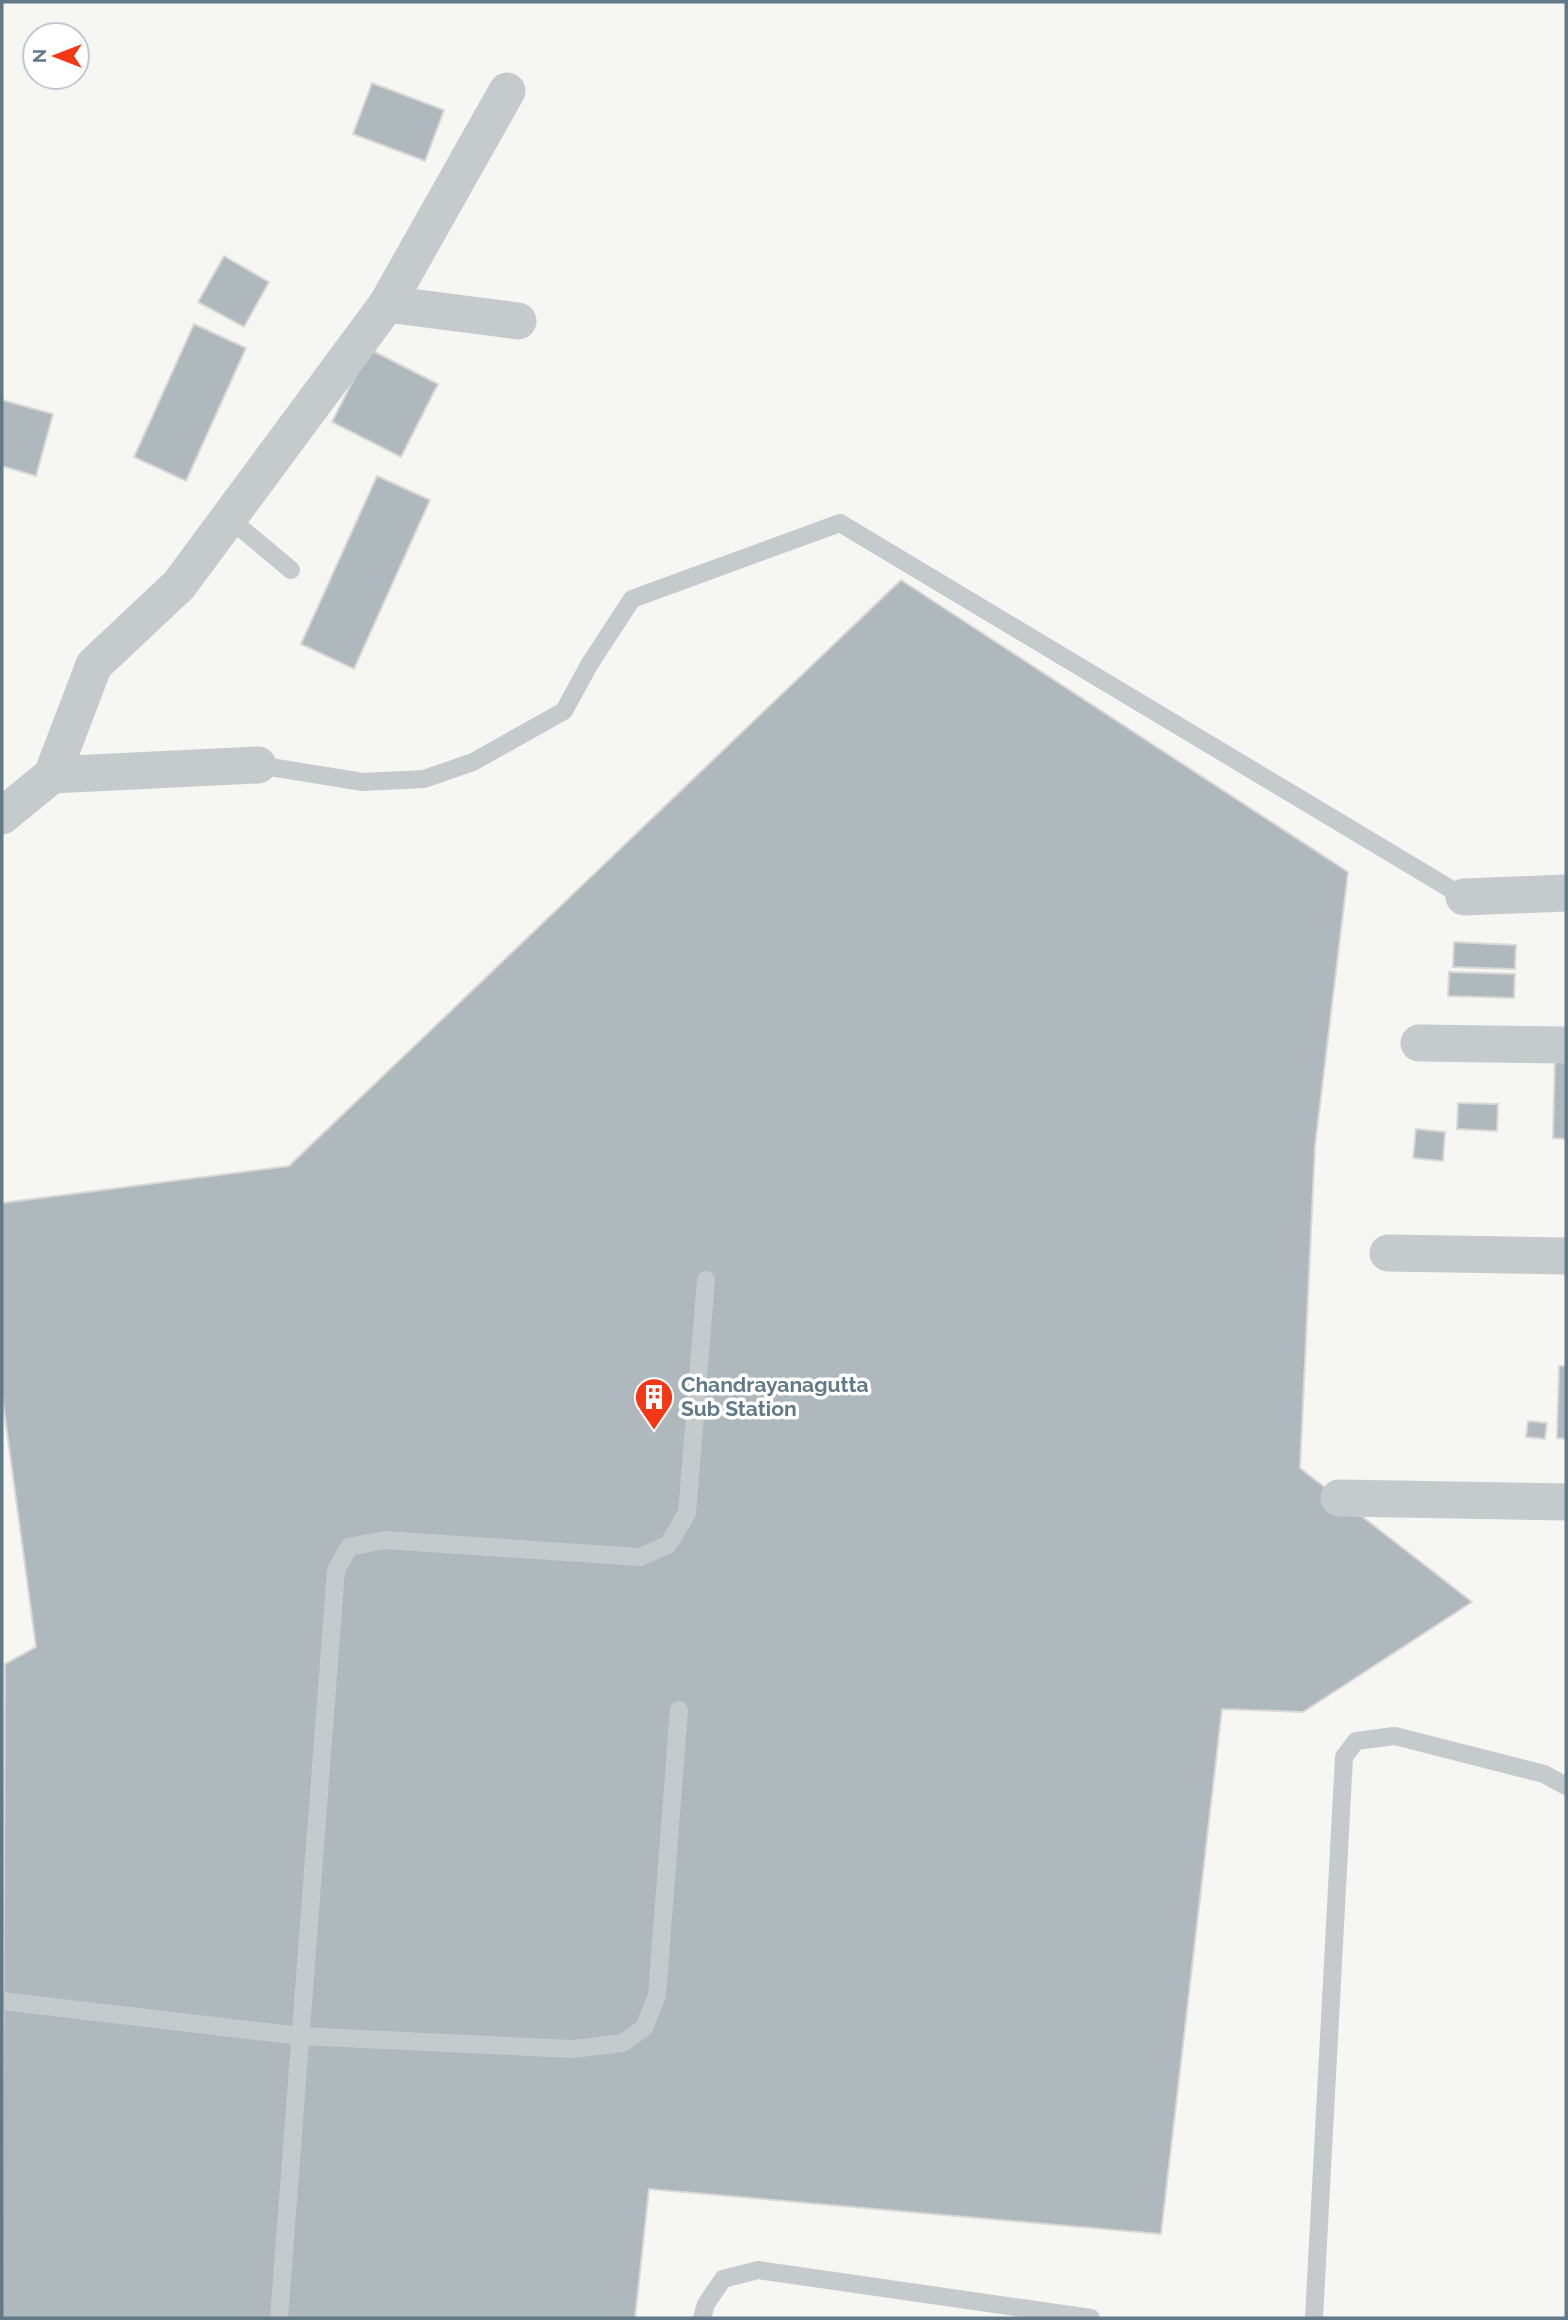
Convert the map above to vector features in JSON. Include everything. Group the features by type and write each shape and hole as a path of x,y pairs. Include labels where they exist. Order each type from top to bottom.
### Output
{"street":[{"path":"2,816 52,775 94,665 179,585 387,304 507,91"},
{"path":"387,304 518,321"},
{"path":"52,775 258,765"},
{"path":"1464,897 1566,893"},
{"path":"1419,1043 1566,1045"},
{"path":"1388,1253 1566,1255"},
{"path":"1339,1498 1566,1502"}],"lane":[{"path":"229,518 291,570"},
{"path":"258,765 363,782 424,779 473,762 565,711 589,665 632,599 840,523 1464,897"},
{"path":"279,2318 336,1570 349,1547 384,1540 640,1557 668,1545 687,1513 705,1280"},
{"path":"2,2001 300,2036 573,2049 623,2043 644,2028 657,1995 679,1710"},
{"path":"1314,2318 1344,1757 1356,1741 1395,1736 1544,1774 1566,1786"},
{"path":"702,2318 705,2304 723,2279 758,2270 1091,2318"}],"building":[{"path":"372,83 444,110 425,161 353,134"},
{"path":"224,256 269,282 244,327 198,302"},
{"path":"194,324 246,348 186,481 134,457"},
{"path":"369,349 438,384 401,457 332,422"},
{"path":"2,400 53,414 36,476 2,466"},
{"path":"377,476 430,500 354,669 301,644"},
{"name":"Chandrayanagutta Sub Station","path":"901,580 1348,872 1315,1146 1300,1468 1472,1602 1303,1712 1222,1709 1161,2234 649,2189 635,2318 2,2318 5,1664 36,1647 2,1395 2,1203 289,1166"},
{"path":"1454,942 1516,945 1515,969 1453,967"},
{"path":"1449,972 1515,974 1514,998 1448,996"},
{"path":"1555,1053 1566,1054 1566,1139 1553,1138"},
{"path":"1458,1103 1498,1104 1497,1131 1457,1129"},
{"path":"1416,1129 1445,1132 1443,1161 1413,1158"},
{"path":"1559,1366 1566,1366 1566,1439 1557,1438"},
{"path":"1528,1421 1547,1423 1545,1439 1526,1437"}],"place":[{"name":"Chandrayanagutta Sub Station","path":"654,1431"}]}
